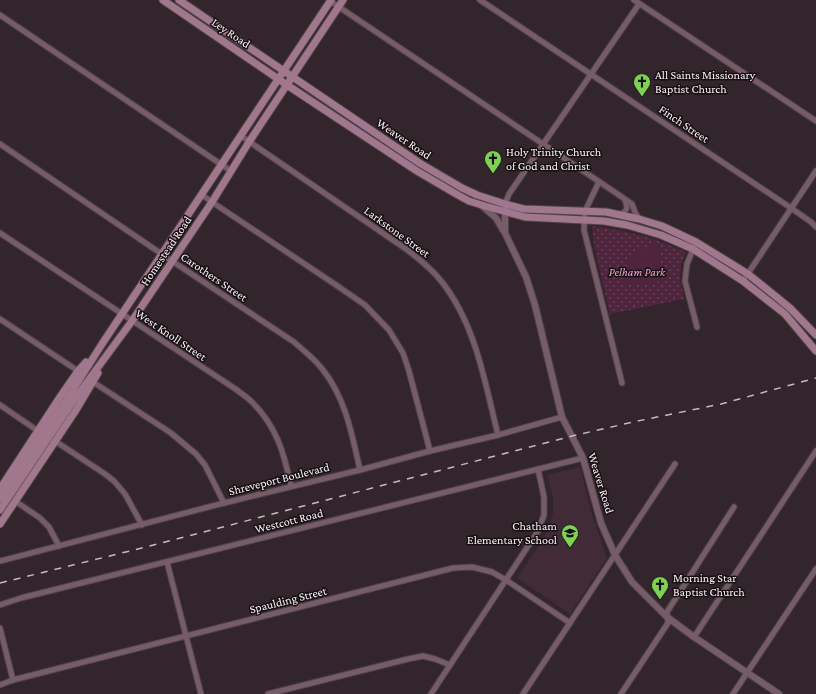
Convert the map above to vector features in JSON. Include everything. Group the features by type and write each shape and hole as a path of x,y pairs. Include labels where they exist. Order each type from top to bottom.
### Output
{"main road":[{"name":"Ley Road","path":"163,0 287,85"},
{"name":"Ley Road","path":"179,0 292,77"},
{"name":"Homestead Road","path":"5,496 132,321 212,202 249,142 342,0"},
{"name":"Homestead Road","path":"0,510 5,496 102,344 331,1"},
{"path":"194,21 200,15"},
{"name":"Weaver Road","path":"292,77 421,164 462,188 505,208"},
{"name":"Weaver Road","path":"287,85 417,171 458,195 480,204 505,208"},
{"path":"399,159 404,152"},
{"path":"505,208 606,212 639,219 662,226 696,242 748,274 790,308 816,335"},
{"path":"505,208 525,217 604,221 627,226 661,235 693,249 743,281 785,314 816,351"},
{"path":"0,524 5,496 38,431 78,371 102,344"},
{"path":"5,496 55,441 93,382 110,350"}],"street":[{"name":"Finch Street","path":"480,0 791,208 816,227"},
{"path":"634,0 816,121"},
{"path":"331,1 632,204 639,219"},
{"path":"505,208 509,194 639,4"},
{"path":"0,15 231,171"},
{"name":"Larkstone Street","path":"241,136 406,249 430,268 442,281 454,298 465,318 472,337 498,435"},
{"name":"Carothers Street","path":"0,144 294,342 308,354 323,370 339,394 350,427 360,470"},
{"path":"743,281 816,171"},
{"path":"599,182 585,211 584,230 622,384"},
{"path":"202,194 365,305 389,330 403,353 430,451"},
{"path":"620,215 627,209 625,200"},
{"path":"480,204 496,218 505,233"},
{"name":"Weaver Road","path":"505,208 505,233 526,277 535,306 562,417 583,458 601,523 615,556 632,582 667,617 779,694"},
{"name":"West Knoll Street","path":"0,232 252,401 266,417 274,430 284,455 291,486"},
{"path":"696,242 687,264 685,281 697,327"},
{"path":"0,319 78,371"},
{"path":"93,382 171,433 196,454 205,465 224,503"},
{"path":"0,406 38,431"},
{"name":"Shreveport Boulevard","path":"0,561 291,486 498,435 562,417"},
{"path":"55,441 114,481 125,494 142,525"},
{"path":"694,637 816,451"},
{"name":"Westcott Road","path":"0,605 21,598 583,458"},
{"path":"523,694 675,464"},
{"path":"431,694 538,531 544,515 544,497 538,469"},
{"path":"5,496 40,518 49,527 59,546"},
{"path":"621,694 668,623 667,612 734,507"},
{"path":"167,562 200,694"},
{"name":"Spaulding Street","path":"0,685 13,680 453,568 472,567 492,572 570,623"},
{"path":"733,694 816,569"},
{"path":"0,628 13,680"},
{"path":"268,694 423,656 450,665"}],"shaded area":[{"name":"Chatham Elementary School","path":"580,467 592,515 607,558 570,614 517,578 544,538 553,513 553,497 547,475"}],"green space":[{"name":"Pelham Park","path":"592,226 623,231 654,239 686,252 681,265 680,278 684,299 610,314 594,245"},
{"path":"659,244 662,280 660,282 624,284 624,275 628,263 635,254 646,247"}],"railway":[{"path":"0,583 146,547 572,436 721,404 816,378"}],"place":[{"name":"All Saints Missionary Baptist Church","path":"642,97"},
{"name":"Holy Trinity Church of God and Christ","path":"493,174"},
{"name":"Chatham Elementary School","path":"570,548"},
{"name":"Morning Star Baptist Church","path":"660,600"}]}
